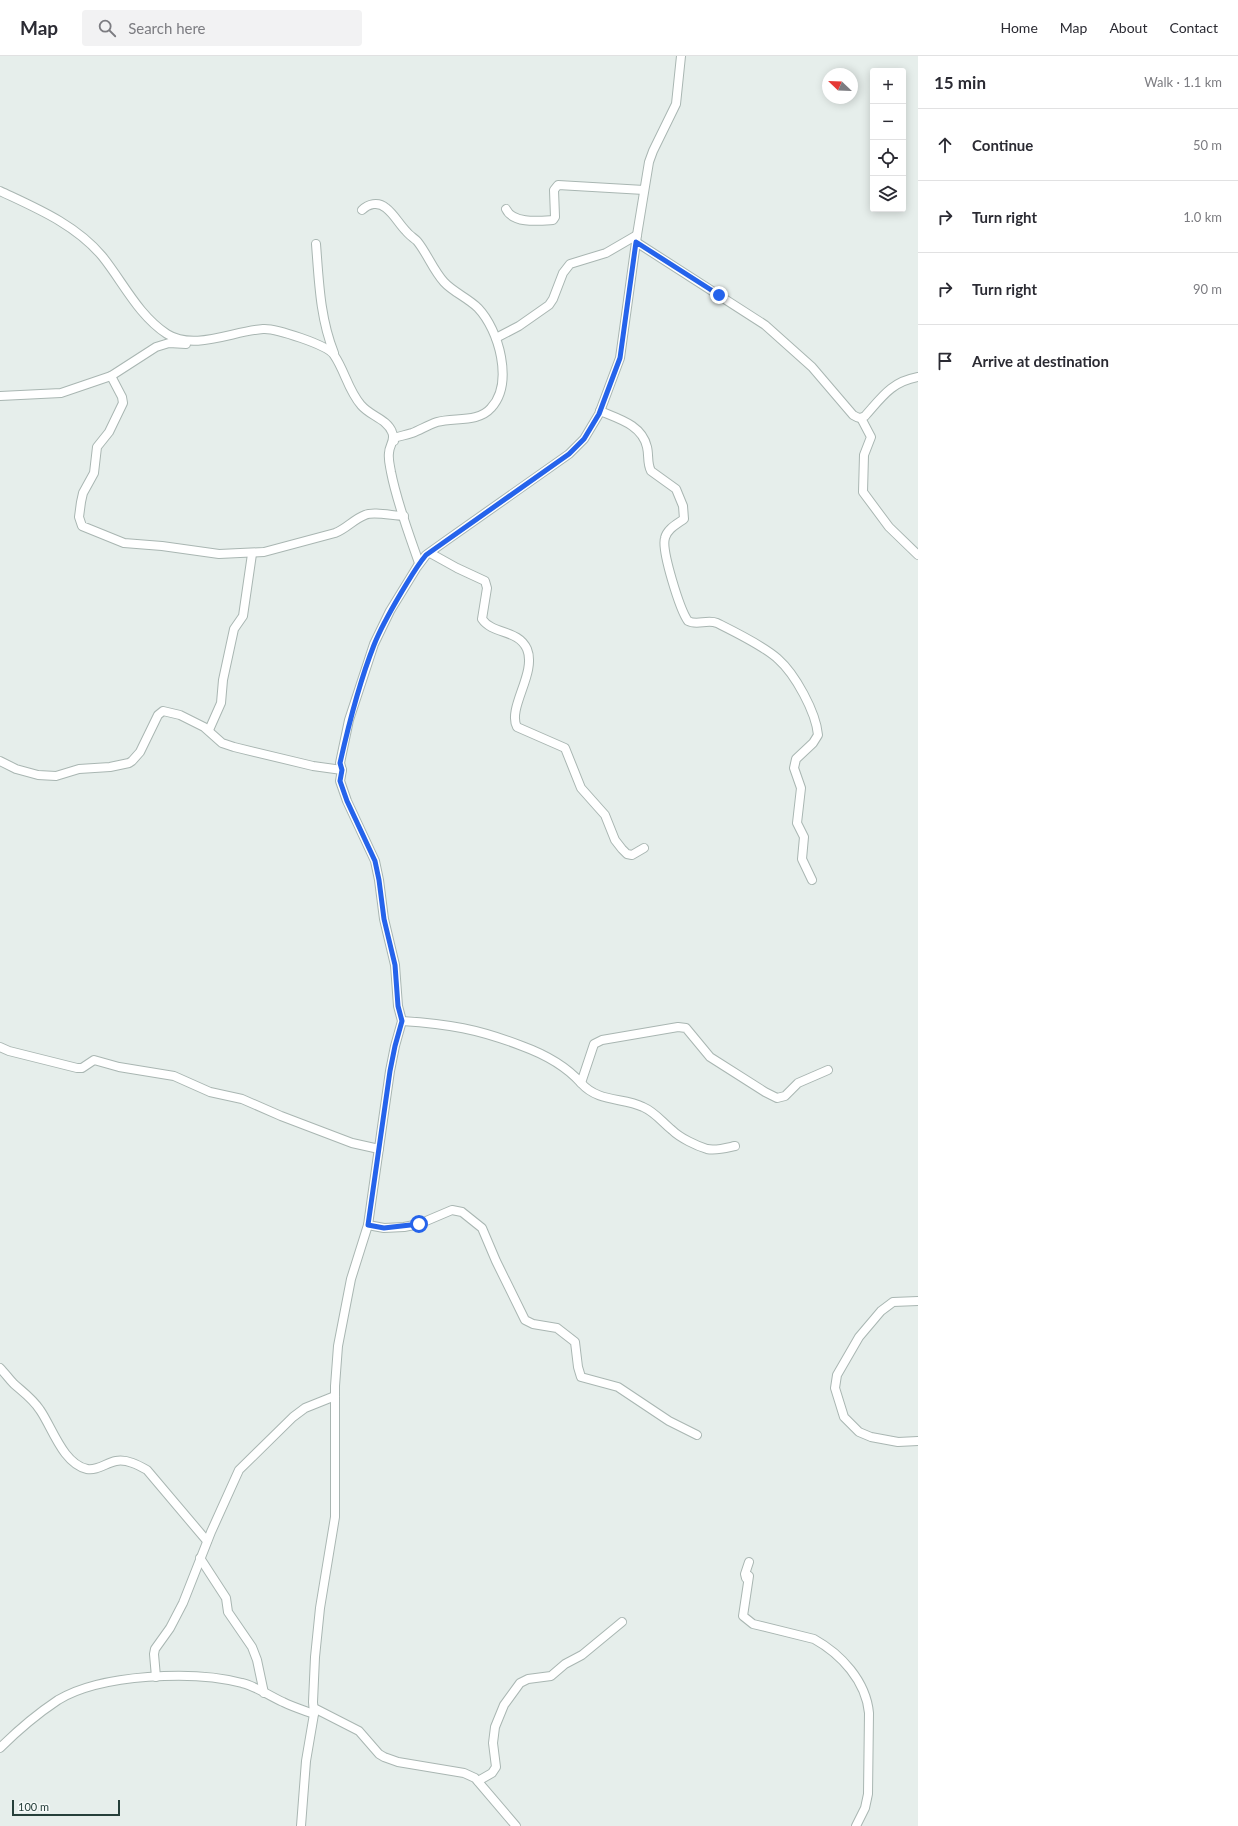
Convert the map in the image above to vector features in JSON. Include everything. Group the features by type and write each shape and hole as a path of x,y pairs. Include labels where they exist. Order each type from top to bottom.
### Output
{"street":[{"path":"301,1826 306,1761 314,1711 315,1657 320,1608 335,1517 335,1396 338,1346 351,1278 368,1225 390,1071 402,1021 398,1006 395,965 384,919 376,868 369,846 347,801 340,781 342,770 340,763 349,720 374,644 390,611 419,563 430,553 569,454 584,439 600,411 620,358 644,190 652,151 676,104 681,56"},
{"path":"506,209 518,220 553,220 555,217 554,190 558,185 644,190"},
{"path":"0,191 56,219 80,235 102,256 149,319 159,328 173,337 185,340 200,341"},
{"path":"362,210 368,205 372,204 386,208 406,232 417,241 445,283 480,310 488,321 496,338 503,382 497,399 486,414 466,419 438,422 420,428 409,434 394,438 394,441 388,451 404,516 419,563"},
{"path":"496,338 519,326 549,306 563,272 570,264 606,253 636,239"},
{"path":"636,239 765,325 812,367 854,416 861,418 871,437 864,455 863,492 889,527 918,555"},
{"path":"316,244 320,299 327,332 334,353 355,397 367,413 377,417 389,427 393,433 394,441"},
{"path":"0,396 61,393 111,376 145,353 161,345 189,344 242,332 272,329 302,339 334,353"},
{"path":"111,376 122,397 123,403 109,432 97,447 94,473 83,493 81,502 79,517 82,526 124,543 162,546 219,554 252,554 276,550 335,533 365,515 404,516"},
{"path":"861,418 865,416 892,387 902,380 918,377"},
{"path":"600,411 624,421 643,435 648,450 649,467 651,471 676,489 683,506 684,519 668,531 664,542 664,549 672,577 688,621 696,624 708,621 717,623 775,656 795,681 814,717 818,734 813,743 796,759 794,768 801,788 797,823 804,837 802,859 812,880"},
{"path":"430,553 456,568 485,581 487,588 482,619 486,623 518,637 527,649 530,662 514,718 517,727 565,748 581,788 605,815 615,840 625,853 632,855 644,848"},
{"path":"209,730 221,703 223,680 234,628 244,616 252,554"},
{"path":"0,761 16,769 38,775 56,776 79,769 110,767 129,763 140,752 158,715 163,711 184,717 209,730 212,735 222,743 234,747 313,766 342,770"},
{"path":"402,1021 454,1026 495,1035 539,1053 556,1062 587,1089 596,1094 645,1108 659,1117 676,1134 706,1149 713,1150 735,1146"},
{"path":"581,1083 594,1044 602,1040 678,1027 686,1028 710,1057 777,1098 785,1096 798,1083 828,1070"},
{"path":"0,1047 9,1051 77,1068 82,1068 94,1060 119,1067 174,1076 210,1092 242,1099 281,1116 352,1143 379,1149"},
{"path":"368,1225 384,1228 404,1227 419,1224 452,1210 462,1212 482,1228 496,1261 525,1320 533,1324 557,1328 575,1342 578,1367 581,1377 618,1387 670,1421 697,1435"},
{"path":"918,1300 893,1302 881,1311 859,1337 837,1375 835,1388 844,1416 865,1435 898,1442 918,1441"},
{"path":"0,1368 29,1396 40,1410 62,1448 76,1463 86,1469 124,1460 134,1463 147,1470 207,1541"},
{"path":"156,1677 155,1649 170,1628 183,1603 207,1541 231,1487 243,1465 293,1417 305,1408 335,1396"},
{"path":"200,1558 226,1598 228,1612 252,1647 257,1660 264,1693"},
{"path":"749,1562 745,1574 746,1578 749,1576 743,1608 743,1616 746,1621 814,1639 827,1647 846,1665 868,1702 868,1794 865,1808 856,1826"},
{"path":"478,1781 489,1776 496,1767 493,1743 495,1727 504,1705 520,1683 528,1679 551,1676 565,1664 582,1655 622,1622"},
{"path":"0,1748 26,1723 33,1720 58,1700 99,1684 180,1674 227,1680 243,1683 284,1703 314,1711 359,1731 379,1754 384,1757 398,1762 464,1773 478,1781 491,1799 516,1826"}],"route":[{"path":"419,1224 404,1227 384,1228 368,1225 374,1192 390,1071 402,1021 398,1006 395,965 384,919 375,861 347,801 340,781 342,770 340,763 349,720 374,644 390,611 417,566 426,555 569,454 584,439 599,414 620,358 636,242 719,295"}]}
